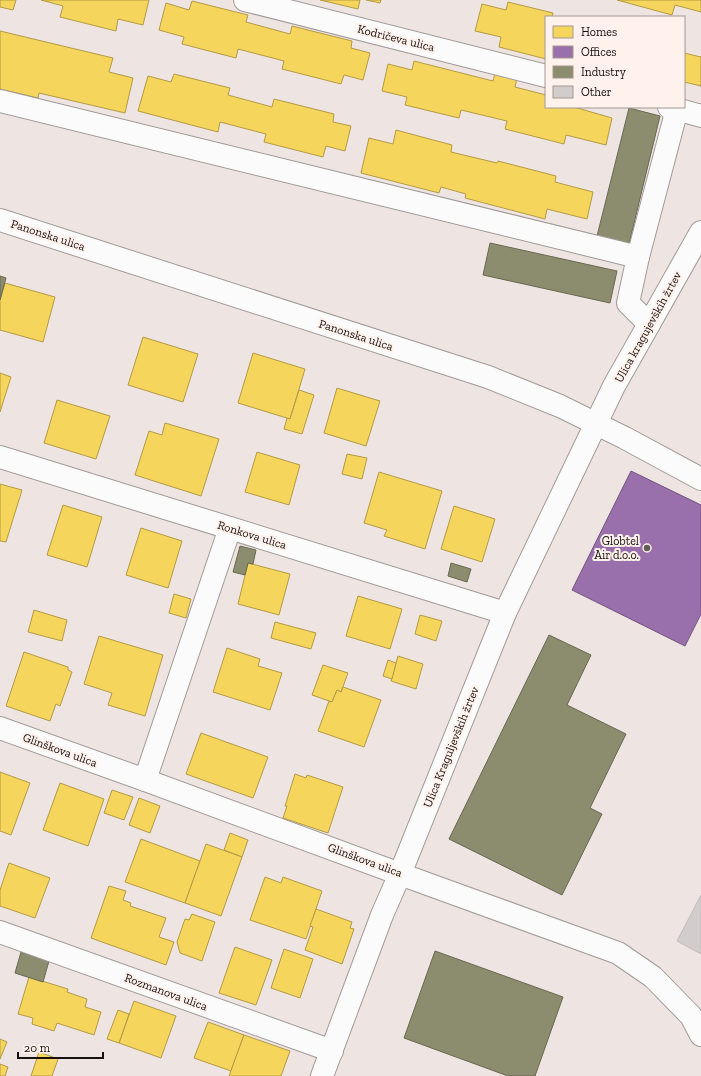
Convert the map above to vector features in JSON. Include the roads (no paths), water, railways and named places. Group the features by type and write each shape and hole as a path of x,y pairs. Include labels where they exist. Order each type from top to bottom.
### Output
{"street":[{"name":"Kodričeva ulica","path":"245,0 545,76"},
{"path":"0,101 638,257"},
{"path":"649,324 628,303 673,108 701,116"},
{"name":"Panonska ulica","path":"0,220 488,377 560,406 596,423 701,479"},
{"name":"Ulica kragujevških žrtev","path":"596,423 614,386 701,232"},
{"name":"Ulica Kraguljevških žrtev","path":"322,1076 382,915 505,614 596,423"},
{"name":"Ronkova ulica","path":"0,457 505,614"},
{"path":"145,780 230,528"},
{"name":"Glinškova ulica","path":"0,728 618,953 653,977 691,1016 701,1034"},
{"name":"Rozmanova ulica","path":"0,932 332,1051"}],"place":[{"name":"Globtel Air d.o.o.","path":"647,548"}]}
